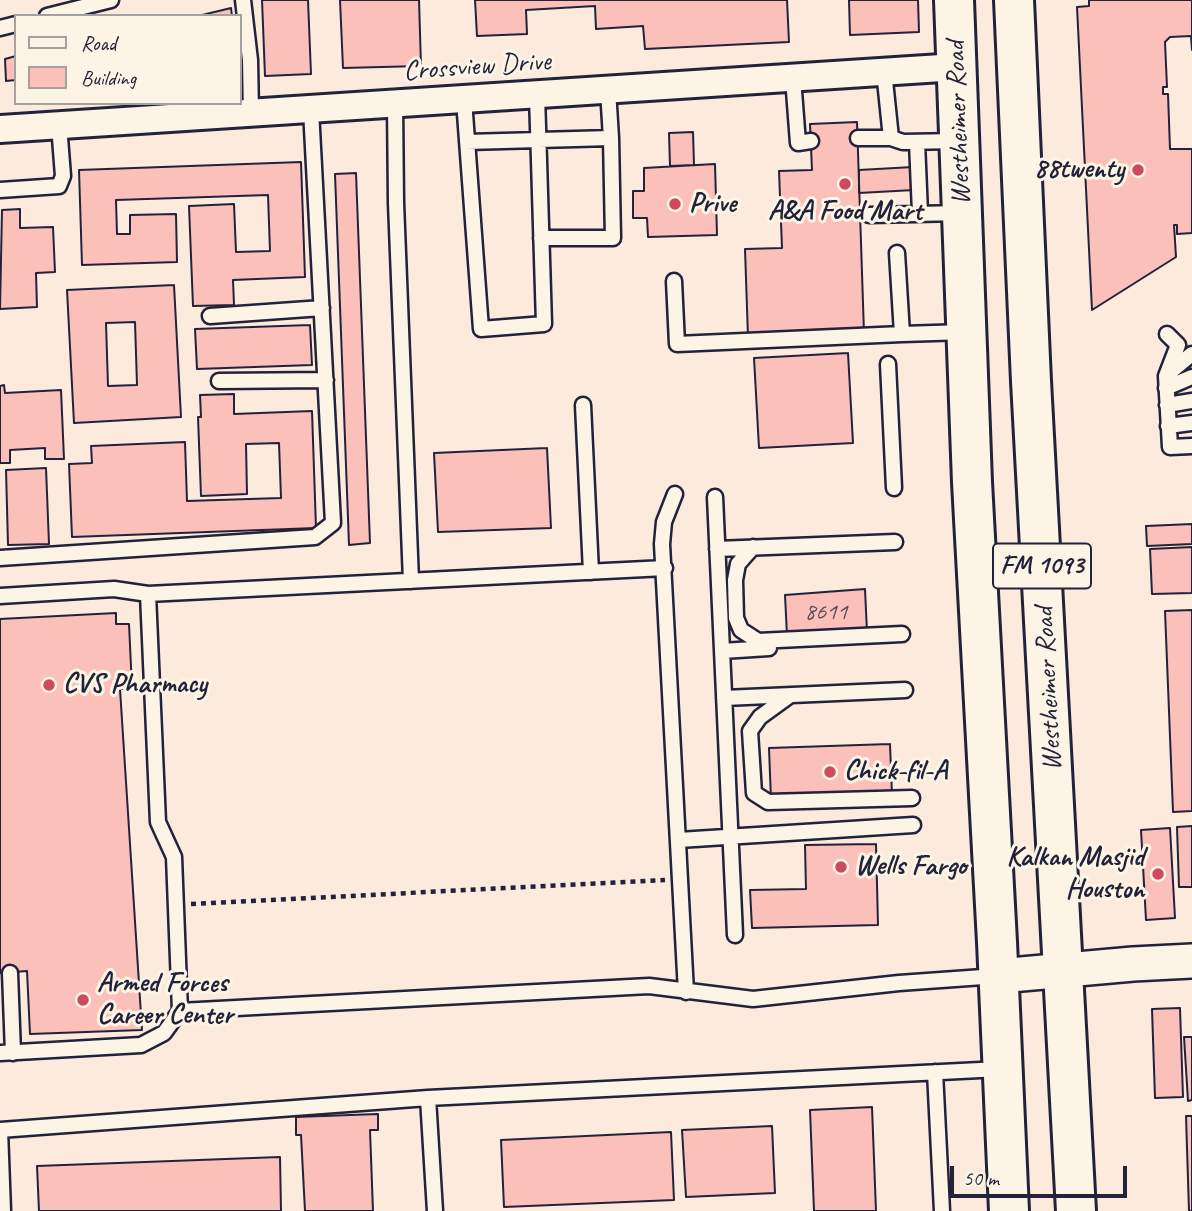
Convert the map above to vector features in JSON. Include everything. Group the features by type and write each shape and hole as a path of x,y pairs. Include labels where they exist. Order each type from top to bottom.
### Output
{"main road":[{"name":"Westheimer Road","path":"954,0 966,332 1009,1211"},
{"name":"Westheimer Road","path":"1014,0 1031,381 1076,1211"}],"street":[{"name":"Crossview Drive","path":"0,129 957,66"},
{"path":"999,976 1192,961"}],"lane":[{"path":"55,14 111,0"},
{"path":"243,0 250,60 251,114"},
{"path":"884,71 891,138"},
{"path":"793,78 798,143 811,141"},
{"path":"541,238 613,238 608,90"},
{"path":"464,100 481,329 544,324 537,95"},
{"path":"395,104 396,203 411,581"},
{"path":"0,558 315,537 333,523 311,110"},
{"path":"0,190 59,186 63,176 59,125"},
{"path":"467,142 611,138"},
{"path":"858,138 891,138 917,142 960,141"},
{"path":"917,142 920,213"},
{"path":"869,215 962,213"},
{"path":"897,253 902,334"},
{"path":"674,281 677,344 966,332"},
{"path":"211,316 322,308"},
{"path":"1167,334 1178,345 1166,382 1170,447 1192,446"},
{"path":"1166,382 1192,354"},
{"path":"888,364 894,488"},
{"path":"1166,382 1192,377"},
{"path":"219,381 326,380"},
{"path":"1167,405 1192,401"},
{"path":"583,405 591,572"},
{"path":"1168,426 1192,423"},
{"path":"675,494 664,522 662,544 686,992"},
{"path":"715,497 735,934"},
{"path":"717,548 894,542"},
{"path":"722,651 902,638 758,640 741,630 736,618 735,580 738,564 753,547"},
{"path":"0,596 114,589 148,594 665,568"},
{"path":"10,973 6,1053 141,1045 164,1033 180,1011 174,856 158,822 148,594"},
{"path":"724,698 905,690"},
{"path":"789,695 760,717 750,731 754,793 768,802 912,798"},
{"path":"679,840 914,825"},
{"path":"180,1011 649,986 753,999 898,983 999,976"},
{"path":"3,1211 0,1130 428,1098 1002,1069"},
{"path":"935,1072 942,1211"},
{"path":"428,1098 435,1211"}],"path":[{"path":"176,905 681,879"}],"building":[{"path":"262,0 308,0 311,74 265,76"},
{"path":"340,0 419,0 421,66 343,68"},
{"path":"475,0 787,0 789,42 645,49 643,26 596,29 595,6 526,10 527,34 477,36"},
{"path":"849,0 918,0 919,32 850,35"},
{"name":"88twenty","path":"1089,0 1192,0 1192,50 1191,36 1170,37 1165,42 1167,87 1163,87 1163,94 1168,94 1170,149 1192,149 1192,233 1177,234 1177,225 1174,225 1176,257 1092,310 1077,7 1089,6"},
{"path":"231,8 232,14 206,14"},
{"path":"14,57 14,80 6,81 5,59"},
{"path":"857,122 864,333 748,337 745,249 782,248 779,171 812,170 810,124"},
{"path":"693,132 694,165 670,166 669,133"},
{"path":"301,162 305,277 233,280 234,305 193,306 189,206 234,204 236,252 270,251 268,195 116,200 117,234 130,234 130,215 176,214 177,262 82,265 79,170"},
{"name":"Prive","path":"715,164 717,235 648,237 647,218 633,218 633,191 644,191 644,168"},
{"path":"913,167 914,190 859,193 859,170"},
{"path":"356,173 370,543 349,545 335,174"},
{"path":"20,209 20,228 53,227 55,272 36,273 37,307 0,309 2,210"},
{"path":"174,285 181,417 74,423 67,290","holes":["135,322 137,385 108,386 106,323"]},
{"path":"310,325 312,365 197,369 195,329"},
{"path":"848,353 853,443 759,448 754,358"},
{"path":"4,385 5,393 61,390 64,459 45,459 45,448 10,450 10,463 0,463 0,386"},
{"path":"234,394 234,414 312,411 316,528 72,537 69,464 92,463 91,446 185,442 187,501 281,498 279,443 246,444 247,494 201,496 198,417 201,417 200,395"},
{"path":"547,448 551,528 438,532 434,453"},
{"path":"46,468 49,544 8,545 6,470"},
{"path":"1192,524 1192,544 1147,546 1146,526"},
{"path":"1192,547 1192,593 1152,594 1150,549"},
{"path":"865,589 867,632 787,636 785,595"},
{"path":"1192,610 1192,811 1173,812 1165,611"},
{"path":"116,613 116,624 129,624 132,688 120,689 142,1030 30,1034 27,971 0,973 0,619"},
{"name":"Chick-fil-A","path":"890,744 892,795 771,800 769,748"},
{"path":"1192,826 1192,887 1179,887 1177,827"},
{"name":"Kalkan Masjid Houston","path":"1170,828 1175,918 1146,920 1141,830"},
{"name":"Wells Fargo","path":"876,844 878,925 752,928 750,890 806,889 805,845"},
{"path":"1180,1008 1183,1097 1155,1098 1152,1009"},
{"path":"1184,1037 1192,1037 1192,1100 1188,1101"},
{"path":"872,1107 876,1211 814,1211 810,1110"},
{"path":"378,1114 378,1130 370,1130 373,1211 305,1211 301,1135 296,1135 296,1117"},
{"path":"1186,1116 1192,1116 1192,1211 1189,1211"},
{"path":"772,1126 775,1193 686,1197 682,1130"},
{"path":"671,1132 674,1200 504,1207 501,1140"},
{"path":"280,1157 281,1211 39,1211 37,1166"}],"place":[{"name":"88twenty","path":"1138,170"},
{"name":"A&A Food Mart","path":"845,184"},
{"name":"Prive","path":"675,204"},
{"name":"CVS Pharmacy","path":"49,685"},
{"name":"Chick-fil-A","path":"830,772"},
{"name":"Wells Fargo","path":"841,867"},
{"name":"Kalkan Masjid Houston","path":"1158,874"},
{"name":"Armed Forces Career Center","path":"83,1000"}]}
